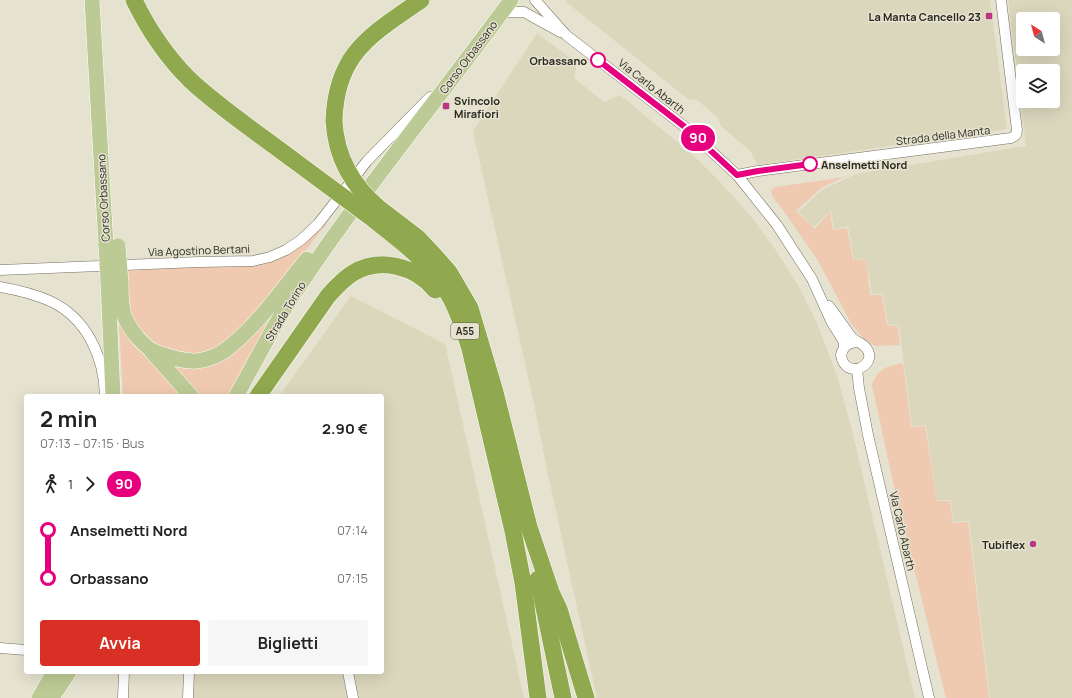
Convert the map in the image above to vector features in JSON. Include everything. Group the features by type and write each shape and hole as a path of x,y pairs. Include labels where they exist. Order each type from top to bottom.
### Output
{"highway":[{"path":"134,0 157,40 190,80 213,100 292,159 377,214"},
{"path":"377,214 350,175 338,147 334,121 338,85 344,70 368,38 421,0"},
{"name":"A55","path":"377,214 400,240 430,269 448,294 462,323 470,349 500,474 548,698"},
{"name":"A55","path":"377,214 418,238 449,272 470,308 495,392 529,527 533,558 563,698"},
{"path":"259,394 317,310 341,282 360,269 389,265 404,268 417,273 428,282 439,294 448,310 461,346 475,406 500,474"},
{"path":"529,527 552,592 560,609 586,698"},
{"path":"523,583 538,698"},
{"path":"552,592 554,614 574,698"}],"main road":[{"name":"Corso Orbassano","path":"92,0 104,216 112,246 114,282 113,394"},
{"name":"Corso Orbassano","path":"338,230 507,6"},
{"path":"150,350 173,358 197,361 227,350 246,332 311,256 338,230"},
{"name":"Strada Torino","path":"237,394 292,299 338,230"},
{"path":"114,282 126,319 137,336 189,394"},
{"path":"39,698 53,674"},
{"path":"52,698 68,674"}],"street":[{"name":"Via Carlo Abarth","path":"535,0 566,35"},
{"name":"Strada della Manta","path":"737,175 1011,138 1016,135 1017,130 1000,0"},
{"name":"Via Carlo Abarth","path":"507,6 524,12 566,35 685,127 737,175 766,209 788,240 820,293 856,342 864,345 869,356 867,363 861,368 857,369 848,367 842,360 841,355 844,342 830,321 820,293"},
{"name":"Via Agostino Bertani","path":"0,270 253,261 270,257 286,250 301,240 318,224 367,161 462,66"},
{"path":"0,287 40,296 52,301 76,319 92,342 97,353 102,367 105,394"},
{"path":"844,347 848,344 856,342"},
{"name":"Via Carlo Abarth","path":"857,369 868,434 929,698"},
{"path":"0,648 24,650"},
{"path":"123,698 124,674"},
{"path":"188,698 189,674"},
{"path":"348,674 353,698"}],"shaded area":[{"path":"567,0 990,0 1007,129 758,165 751,152 721,126 718,118 697,100 688,99 566,2"},
{"path":"1008,0 1072,0 1072,698 990,698 969,521 953,522 951,500 937,500 926,425 912,426 899,325 888,324 883,294 872,294 866,259 854,260 848,226 834,229 831,210 814,227 798,212 822,190 856,174 1026,146 1021,108 1060,108 1060,64 1016,65"},
{"path":"537,33 577,63 574,78 604,102 620,95 693,155 750,215 775,249 798,285 817,323 837,376 852,430 915,698 597,698 534,404 473,131"},
{"path":"844,177 821,188 796,211 815,229 830,212 833,230 847,228 853,260 866,260 870,295 882,295 887,325 898,326 900,345 876,346 865,340 852,325 817,259 772,196 771,190 776,187"},
{"path":"327,223 262,307 233,337 206,353 176,354 148,341 131,317 125,271 253,264 313,236"},
{"path":"351,296 445,344 524,698 193,698 192,674 384,674 384,394 280,394"},
{"path":"283,300 230,394 195,394 170,365 194,366"},
{"path":"119,324 141,352 181,394 123,394"},
{"path":"903,363 911,427 925,426 937,501 950,501 953,523 968,522 989,698 946,698 893,482 872,385 877,375 883,369 892,365"}],"bus line":[{"name":"90","path":"598,60 685,127 737,175 810,164"}],"place":[{"name":"La Manta Cancello 23","path":"989,16"},
{"name":"Orbassano","path":"598,60"},
{"name":"Svincolo Mirafiori","path":"446,106"},
{"name":"Anselmetti Nord","path":"810,164"},
{"name":"Tubiflex","path":"1033,544"}]}
